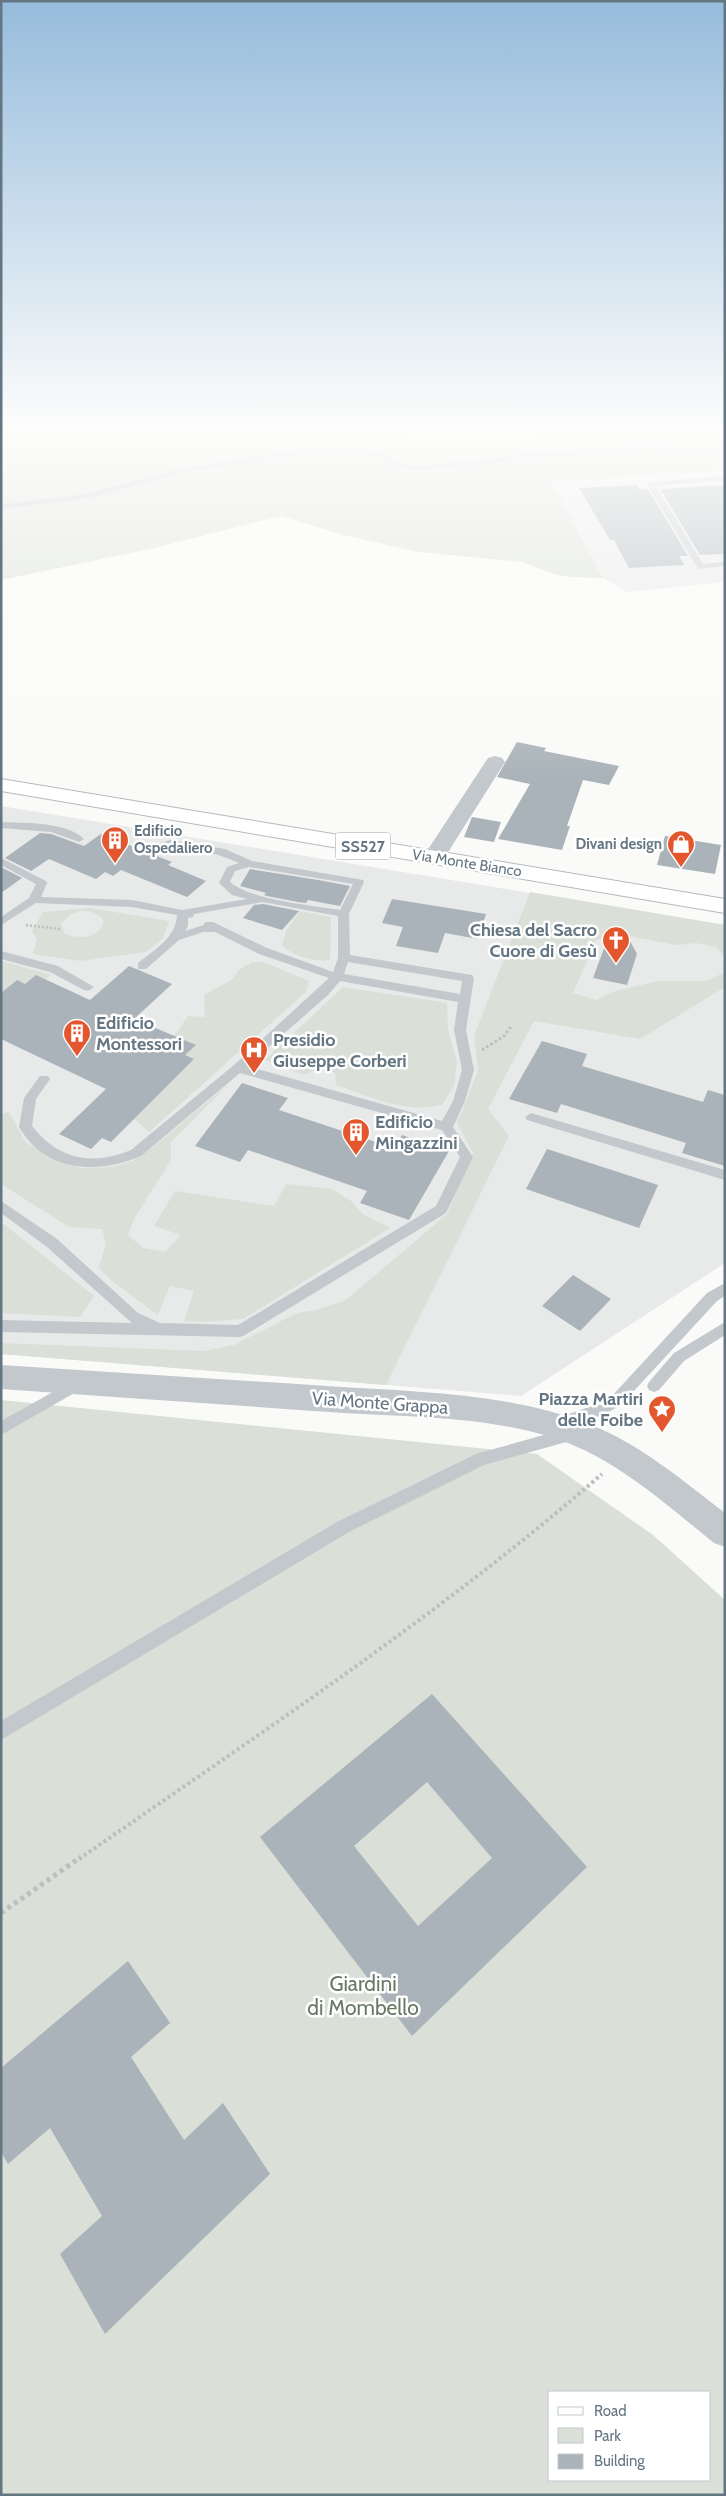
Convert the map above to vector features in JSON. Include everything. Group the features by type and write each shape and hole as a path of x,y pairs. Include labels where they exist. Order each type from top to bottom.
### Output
{"main road":[{"name":"Via Monte Bianco","path":"1,785 725,906"}],"street":[{"path":"434,858 495,762"},
{"name":"Via Monte Grappa","path":"1,1377 84,1381 132,1387 463,1408 521,1417 564,1429 595,1441 683,1499 725,1533"}],"lane":[{"path":"688,545 701,567 725,564"},
{"path":"1,825 34,826 69,834 79,839"},
{"path":"44,1079 30,1098 25,1127 46,1150 81,1164 116,1162 136,1152 238,1068 324,992 337,977 344,958 344,914 359,882 249,864 221,851 170,843 149,848"},
{"path":"1,862 42,883 34,900 1,922"},
{"path":"249,864 231,870 224,883 236,893 344,914"},
{"path":"182,913 263,899"},
{"path":"34,900 120,903 182,913 262,951 337,977 465,999"},
{"path":"142,966 175,938 182,926 182,913"},
{"path":"175,938 202,929 217,928"},
{"path":"1,955 54,969 88,986"},
{"path":"344,958 468,978 460,1030 468,1070 459,1102 446,1127"},
{"path":"399,988 407,980 411,969"},
{"path":"1,1326 240,1331 441,1209 467,1157 446,1127 238,1068"},
{"path":"531,1117 725,1175"},
{"path":"1,1206 52,1243 133,1317 158,1329"},
{"path":"1,1731 343,1527 482,1459 564,1429 616,1401 706,1304 725,1288"},
{"path":"654,1386 679,1357 725,1328"},
{"path":"1,1429 84,1381"}],"path":[{"path":"18,924 60,929"},
{"path":"465,1055 490,1046 504,1036 512,1025"},
{"path":"1,1913 338,1679 548,1520 622,1457"}],"shaded area":[{"path":"585,545 725,545 725,582 627,592 603,578"},
{"name":"Presidio Giuseppe Corberi","path":"1,806 725,925 725,1263 521,1396 1,1354"}],"green space":[{"path":"1,545 164,545 150,549 1,580"},
{"path":"389,545 586,545 603,578 570,577 553,574 523,562 418,552"},
{"path":"530,892 725,925 725,957 716,947 696,943 677,945 618,934 596,940 573,993 596,1000 612,992 658,981 707,981 723,973 725,968 725,987 640,1039 534,1021 488,1109 509,1136 386,1385 1,1354 1,1343 204,1351 234,1345 297,1313 316,1310 346,1300 447,1214 473,1153 457,1123 478,1071 474,1036"},
{"path":"90,908 169,921 163,938 146,952 81,961 33,954 37,939 32,931 43,912","holes":["89,911 101,917 104,921 98,931 93,935 81,937 64,933 61,923 71,914"]},
{"path":"300,911 331,917 330,960 304,957 282,945 286,931"},
{"path":"1,961 52,975 45,979 36,975 25,984 17,980 1,993"},
{"path":"252,962 263,962 309,981 306,992 149,1132 134,1119 193,1059 185,1055 195,1045 174,1036 188,1016 205,1017 204,995 233,979 239,970"},
{"path":"343,987 447,1003 448,1029 457,1062 454,1085 443,1104 416,1107 389,1103 336,1085 335,1073 320,1068 304,1075 265,1060"},
{"path":"230,1083 171,1142 171,1160 134,1219 128,1235 143,1248 165,1252 181,1235 154,1226 175,1191 274,1206 286,1184 332,1189 351,1201 363,1214 390,1228 243,1319 205,1322 184,1321 194,1291 170,1286 158,1315 107,1277 99,1267 106,1244 102,1229 69,1227 1,1184 1,1115 9,1112 26,1143 80,1168 112,1167 133,1161 158,1143"},
{"path":"1,1222 94,1296 80,1317 1,1313"},
{"name":"Giardini di Mombello","path":"1,1400 537,1454 653,1535 725,1600 725,2495 1,2495"}],"building":[{"path":"617,545 682,545 688,556 679,556 684,565 629,568"},
{"path":"694,545 725,545 725,554 700,555"},
{"path":"517,742 546,748 544,751 619,766 609,785 583,780 567,826 570,826 562,850 498,839 530,784 497,777"},
{"path":"472,817 501,822 494,842 464,837"},
{"name":"Edificio Ospedaliero","path":"40,833 51,834 84,846 101,834 172,862 168,865 206,881 187,897 121,870 113,876 105,872 96,879 49,859 31,871 5,858"},
{"path":"665,836 721,845 715,874 657,865"},
{"path":"1,867 22,878 1,893"},
{"path":"250,869 350,886 340,906 308,900 306,903 298,902 267,896 264,895 266,893 240,886"},
{"path":"392,899 486,914 478,939 445,933 438,953 396,946 403,927 382,923"},
{"path":"263,904 299,911 282,930 243,918 254,905"},
{"name":"Chiesa del Sacro Cuore di Gesù","path":"624,939 630,941 637,954 627,985 593,978 606,943"},
{"name":"Edificio Montessori","path":"129,966 172,984 134,1019 196,1045 185,1055 194,1059 111,1142 102,1138 91,1149 59,1134 106,1089 1,1039 1,993 17,980 25,984 36,975 90,1000"},
{"path":"542,1041 587,1054 582,1066 703,1102 708,1090 725,1095 725,1166 682,1153 686,1143 561,1104 557,1113 509,1099"},
{"name":"Edificio Mingazzini","path":"242,1083 288,1098 279,1110 394,1148 402,1135 449,1151 409,1220 360,1203 367,1191 248,1150 240,1162 195,1146"},
{"path":"547,1149 658,1185 639,1228 526,1189"},
{"path":"573,1275 611,1299 580,1331 542,1306"},
{"path":"432,1694 587,1867 412,2036 260,1837","holes":["427,1782 492,1858 418,1926 354,1846"]},
{"path":"128,1961 170,2023 131,2057 184,2140 223,2103 270,2174 105,2334 60,2254 102,2216 50,2128 8,2164 1,2152 1,2068"}],"place":[{"name":"Edificio Ospedaliero","path":"115,864"},
{"name":"Divani design","path":"681,868"},
{"name":"Chiesa del Sacro Cuore di Gesù","path":"616,964"},
{"name":"Edificio Montessori","path":"77,1057"},
{"name":"Presidio Giuseppe Corberi","path":"254,1074"},
{"name":"Edificio Mingazzini","path":"356,1156"},
{"name":"Piazza Martiri delle Foibe","path":"662,1433"}]}
